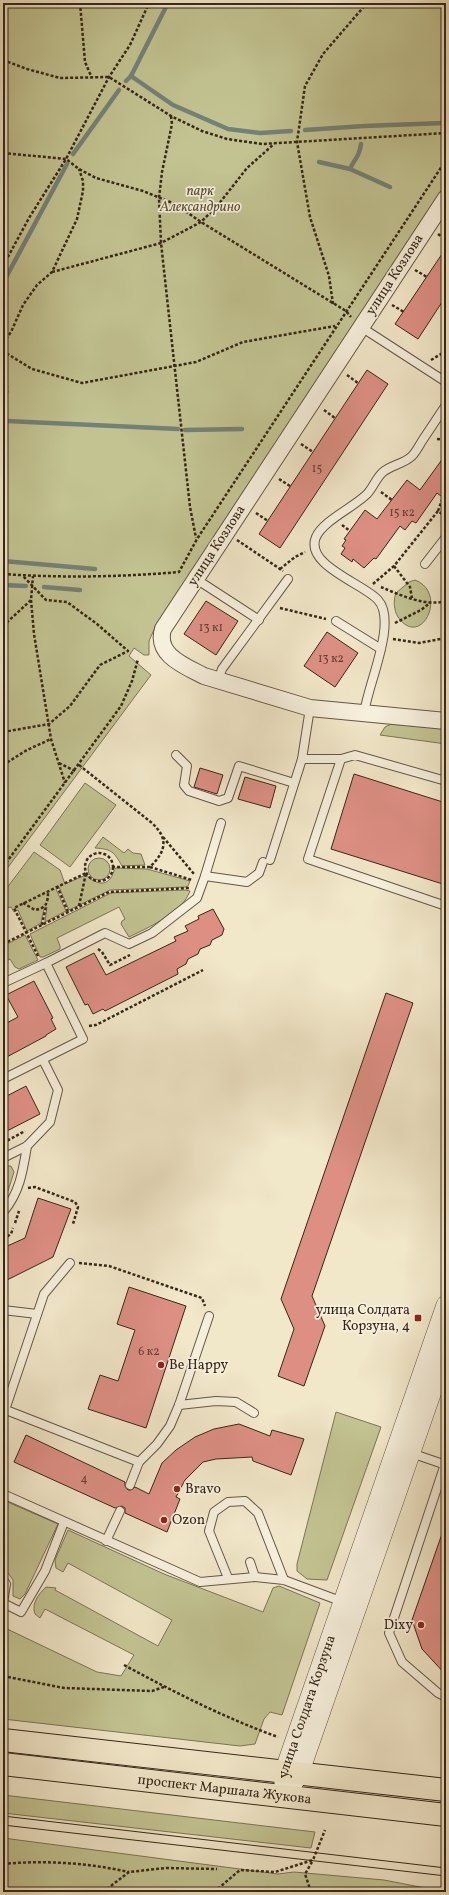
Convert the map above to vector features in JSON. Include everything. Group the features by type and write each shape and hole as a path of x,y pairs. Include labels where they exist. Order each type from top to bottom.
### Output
{"main road":[{"name":"проспект Маршала Жукова","path":"3,1740 446,1790"},
{"name":"проспект Маршала Жукова","path":"3,1764 446,1815"}],"street":[{"name":"улица Козлова","path":"446,198 358,324 163,629 160,637 161,645 165,652 188,668 218,681 310,708 446,722"},
{"name":"улица Солдата Корзуна","path":"284,1797 403,1450 446,1305"},
{"name":"улица Солдата Корзуна","path":"403,1450 446,1351"}],"lane":[{"path":"358,324 446,382"},
{"path":"364,714 366,698 381,649 386,625 383,610 378,600 325,564 318,556 314,546 316,536 335,518 367,494 383,472 412,456 446,406"},
{"path":"425,564 446,537"},
{"path":"196,579 259,620"},
{"path":"218,681 222,669 288,579"},
{"path":"336,621 381,649"},
{"path":"204,879 247,882 259,873 266,861 302,759 310,708"},
{"path":"176,755 187,766 184,785 188,791 219,801 228,798 239,766 294,783"},
{"path":"302,759 341,759 354,755 446,781"},
{"path":"341,759 308,858 446,906"},
{"path":"3,983 105,933 129,944 150,934 197,898 221,823"},
{"path":"3,1079 83,1039 44,964"},
{"path":"3,1158 27,1146 50,1122 58,1090 43,1060"},
{"path":"3,1222 4,1209 11,1202 22,1178 27,1146"},
{"path":"70,1263 44,1294 4,1415 139,1462"},
{"path":"3,1310 37,1314"},
{"path":"130,1485 139,1462 157,1444 170,1426 179,1405 209,1316"},
{"path":"179,1405 216,1401 236,1402 254,1413"},
{"path":"403,1450 446,1465 389,1633 402,1662 438,1693 446,1697"},
{"path":"3,1494 200,1582 228,1578 255,1577 284,1580 350,1604"},
{"path":"228,1578 209,1531 214,1512 228,1502 245,1501 258,1513 284,1580"},
{"path":"106,1540 120,1511"},
{"path":"3,1580 6,1584 3,1603 21,1612 45,1571 64,1522"},
{"path":"250,1562 255,1577"}],"path":[{"path":"80,3 85,62 92,78"},
{"path":"3,266 66,159 109,77 130,45 149,3"},
{"path":"333,304 329,276 310,216 297,142 305,86 323,54 367,3"},
{"path":"3,60 27,69 60,78 109,77 171,116 202,131 227,139 262,144 446,133"},
{"path":"171,116 172,124 162,172 159,198 162,243 190,507 196,539"},
{"path":"52,272 162,243 201,222 247,168 275,143"},
{"path":"3,153 66,159 78,169 96,178 143,191 175,204 201,222 346,311 358,324"},
{"path":"3,574 33,576 133,576 179,572 196,539 335,326 446,160"},
{"path":"3,343 11,332 24,305 37,285 52,272 77,219 83,191 83,181 78,169"},
{"path":"436,233 446,240"},
{"path":"413,269 426,277"},
{"path":"390,303 404,312"},
{"path":"3,350 32,369 82,383 196,362 243,342 335,326"},
{"path":"420,366 446,351"},
{"path":"3,413 7,392 6,353"},
{"path":"344,374 358,383"},
{"path":"321,408 335,418"},
{"path":"434,440 439,438 446,440"},
{"path":"299,442 313,452"},
{"path":"276,477 290,486"},
{"path":"376,495 378,490"},
{"path":"367,593 373,584 394,566 438,511 443,497"},
{"path":"254,511 268,520"},
{"path":"438,511 446,517"},
{"path":"339,523 345,519"},
{"path":"235,539 286,573 288,579"},
{"path":"282,568 295,557 306,551"},
{"path":"394,566 410,588 412,598"},
{"path":"3,732 49,724 70,706 100,665 128,651 97,624 67,602 46,600 22,575"},
{"path":"33,576 31,600 34,634 51,739 65,783"},
{"path":"370,584 396,594 436,604 446,601"},
{"path":"3,626 31,600"},
{"path":"391,625 421,610 430,602"},
{"path":"279,608 328,619"},
{"path":"392,639 419,643 446,638"},
{"path":"3,867 121,706 132,681 138,659"},
{"path":"3,765 27,750 51,739"},
{"path":"59,763 74,770"},
{"path":"79,765 152,823 194,874"},
{"path":"150,867 162,852 164,845 162,836"},
{"path":"79,906 86,872 85,864 90,856 99,853 108,855 111,858 114,867 110,876 102,881 92,880 86,872"},
{"path":"114,867 150,867 204,879"},
{"path":"44,964 14,908 86,872"},
{"path":"57,886 68,912"},
{"path":"3,944 109,892 189,888"},
{"path":"42,925 48,899 48,890"},
{"path":"23,903 35,910 46,906"},
{"path":"96,949 102,952 110,965 136,952"},
{"path":"84,1022 89,1026 96,1025 203,970"},
{"path":"3,1004 6,1011 3,1016"},
{"path":"3,1142 26,1131"},
{"path":"25,1193 29,1188 35,1187 75,1202 78,1207 73,1224"},
{"path":"3,1239 11,1234 20,1206"},
{"path":"70,1263 109,1266 202,1298 209,1316"},
{"path":"124,1665 164,1687 252,1728 278,1738"},
{"path":"3,1676 64,1688 152,1691 164,1687"},
{"path":"311,1892 305,1874 313,1860 325,1830"},
{"path":"214,1892 240,1870 275,1872 313,1860"},
{"path":"3,1864 21,1862 96,1865 129,1872 166,1868 217,1869"},
{"path":"103,1892 129,1872"}],"green space":[{"name":"парк Александрино","path":"3,3 446,3 446,184 156,625 149,641 149,655 144,655 134,648 129,656 151,675 3,874"},
{"path":"415,580 425,587 430,596 431,606 428,616 422,623 415,627 407,625 398,617 394,602 396,593 409,582"},
{"path":"391,724 446,729 446,744 380,735 385,727"},
{"path":"85,783 116,805 70,867 40,845"},
{"path":"103,837 124,853 128,849 133,853 141,854 145,865 122,866 117,857 109,850 95,848"},
{"path":"34,852 60,870 65,884 86,875 97,882 104,883 110,879 116,868 147,869 190,881 188,886 185,887 110,890 69,910 59,887 56,889 66,911 45,922 47,907 44,909 41,923 27,931 18,910 14,912 11,907 3,909 3,893"},
{"path":"99,858 107,861 110,869 107,877 99,880 91,877 88,869 91,861"},
{"path":"190,891 186,899 172,913 155,924 129,937 121,924 125,919 119,907 57,938 60,949 43,957 40,957 30,934 111,893"},
{"path":"25,935 38,960 19,969 15,967 10,959 3,963 3,946"},
{"path":"3,1166 11,1166 14,1172 8,1191 5,1192 3,1191"},
{"path":"336,1412 381,1427 327,1580 307,1579 297,1571 297,1564"},
{"path":"3,1500 58,1524 25,1594 20,1599 13,1596 13,1580 3,1566"},
{"path":"68,1530 164,1574 263,1612 273,1588 279,1586 320,1603 282,1715 270,1712 264,1719 255,1744 240,1746 3,1719 3,1627 97,1672 121,1676 134,1655 45,1609 40,1618 35,1614 34,1606 38,1596 46,1587 56,1588 55,1590 158,1646 172,1620 68,1563 63,1572 56,1568 55,1560"},
{"path":"3,1795 315,1832 311,1848 3,1813"},
{"path":"3,1838 278,1874 294,1872 384,1880 446,1892 3,1892"}],"building":[{"path":"446,248 446,296 418,339 395,324"},
{"path":"367,370 388,384 280,548 259,534"},
{"path":"446,454 446,500 437,493 416,523 412,521 405,530 400,526 376,559 374,558 364,568 353,559 352,562 341,554 345,548 342,546 346,540 344,539 365,510 377,519 407,480 420,490"},
{"path":"206,601 238,621 216,655 184,634"},
{"path":"327,632 358,653 335,687 304,666"},
{"path":"200,768 223,775 217,794 194,787"},
{"path":"354,774 446,803 446,885 331,849"},
{"path":"245,777 276,786 270,808 238,799"},
{"path":"213,909 224,929 222,935 212,940 210,945 200,949 198,954 188,959 186,964 177,969 178,974 105,1011 103,1009 93,1014 88,1004 85,1005 66,967 94,953 106,975 176,941 174,937 188,931 185,926 199,919 198,916"},
{"path":"34,981 53,1018 51,1019 56,1029 3,1059 3,1025 18,1017 6,995"},
{"path":"386,993 413,1003 312,1296 325,1326 304,1386 278,1376 294,1329 281,1299"},
{"path":"26,1086 40,1114 3,1133 3,1098"},
{"path":"38,1198 71,1209 53,1257 3,1282 3,1248 25,1238"},
{"path":"129,1287 186,1306 146,1428 88,1409 100,1375 118,1381 135,1330 117,1324"},
{"path":"239,1424 270,1436 272,1430 304,1439 291,1475 253,1461 252,1457 216,1459 203,1462 185,1480 176,1497 180,1499 167,1532 125,1513 125,1508 122,1506 115,1508 14,1462 26,1435 125,1482 125,1486 128,1490 135,1487 149,1494 162,1463 176,1450 195,1437 214,1429"},
{"path":"444,1528 446,1529 446,1675 422,1649 412,1620"}],"waterway":[{"path":"126,81 131,76 168,3"},
{"path":"131,76 173,105 228,129 260,133 291,131"},
{"path":"73,154 119,90"},
{"path":"305,130 444,123"},
{"path":"361,144 358,155 350,169 390,187"},
{"path":"319,162 350,169"},
{"path":"3,283 67,164"},
{"path":"7,421 178,429"},
{"path":"185,430 242,429"},
{"path":"3,561 95,569"},
{"path":"3,585 26,586"},
{"path":"44,587 80,590"}],"tram line":[{"path":"3,1816 446,1868"},
{"path":"3,1825 446,1876"}],"place":[{"name":"улица Солдата Корзуна, 4","path":"418,1318"},
{"name":"Be Happy","path":"161,1365"},
{"name":"Bravo","path":"177,1489"},
{"name":"Ozon","path":"164,1520"},
{"name":"Dixy","path":"421,1625"}]}
